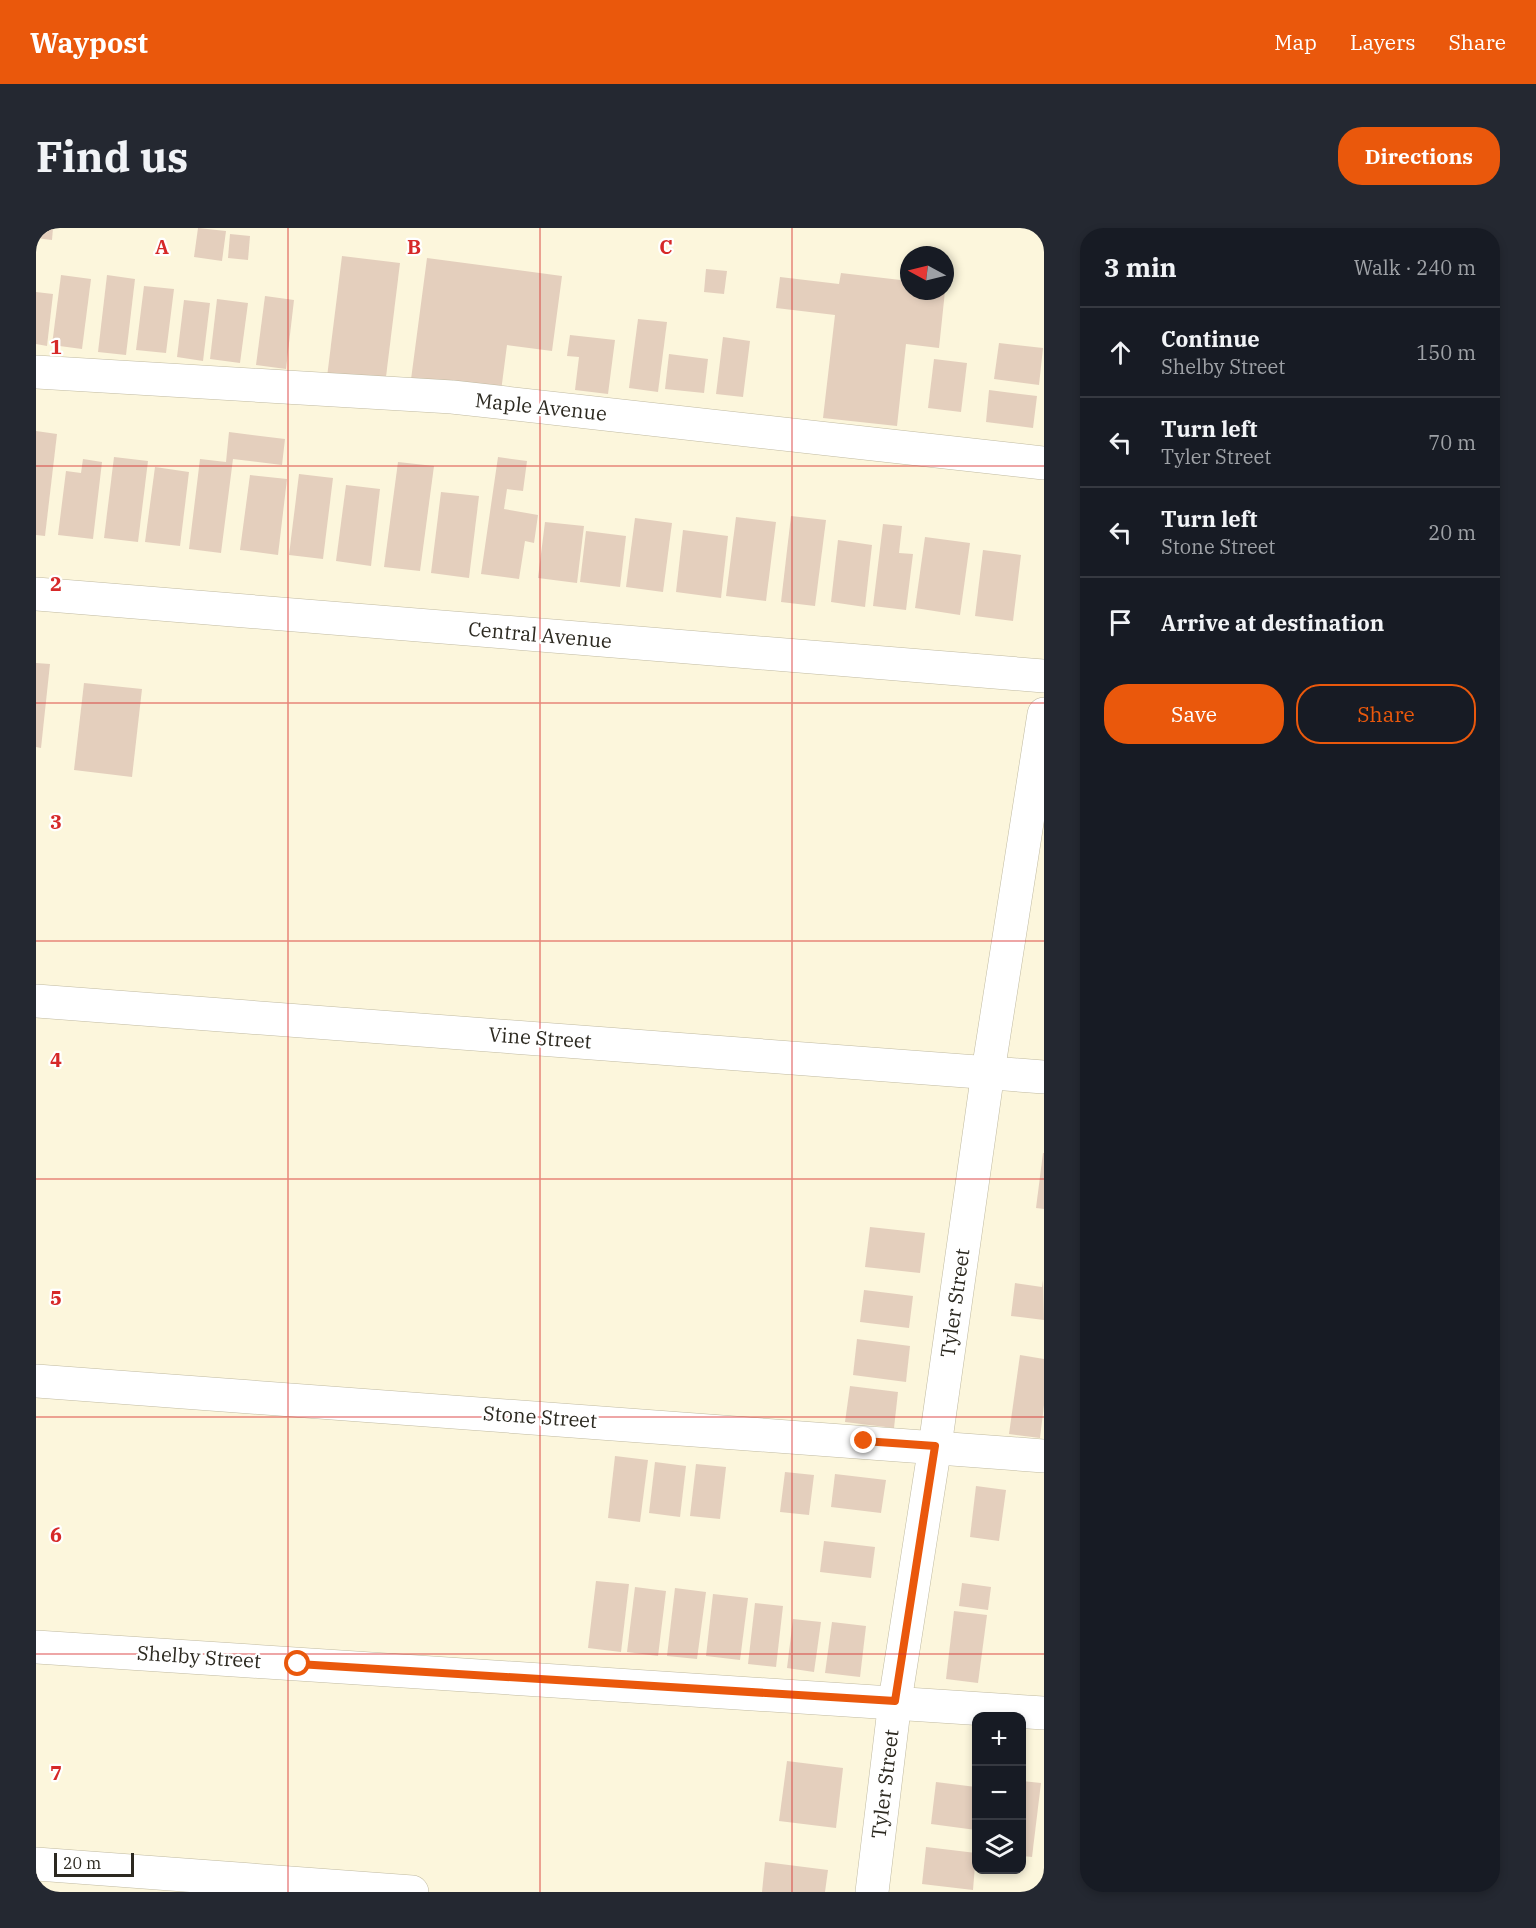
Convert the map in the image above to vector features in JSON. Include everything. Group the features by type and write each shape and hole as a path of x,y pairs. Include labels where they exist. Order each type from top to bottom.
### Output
{"street":[{"name":"Maple Avenue","path":"36,372 453,397 1044,463"},
{"name":"Central Avenue","path":"36,594 1044,676"},
{"name":"Tyler Street","path":"872,1892 895,1701 935,1446 988,1072 1044,714"},
{"name":"Vine Street","path":"36,1001 1044,1077"},
{"name":"Stone Street","path":"36,1381 935,1446 1044,1456"},
{"name":"Shelby Street","path":"36,1647 895,1701 1044,1713"},
{"path":"36,1864 412,1892"}],"building":[{"path":"36,228 53,228 52,240 36,238"},
{"path":"198,228 226,231 222,261 194,257"},
{"path":"230,234 250,236 248,260 228,258"},
{"path":"342,256 400,263 385,385 327,377"},
{"path":"427,258 562,276 552,351 507,345 500,399 410,387"},
{"path":"706,269 727,271 724,294 704,292"},
{"path":"841,273 900,280 900,300 944,300 939,348 906,344 897,426 823,418 835,315 776,308 780,277 839,284"},
{"path":"61,275 91,279 82,349 52,345"},
{"path":"107,275 135,279 126,355 98,352"},
{"path":"144,286 174,289 166,353 136,350"},
{"path":"36,292 53,294 47,346 36,344"},
{"path":"265,296 294,300 286,369 256,365"},
{"path":"217,299 248,303 240,363 210,359"},
{"path":"184,300 210,303 203,361 177,357"},
{"path":"638,319 667,322 658,392 629,388"},
{"path":"570,335 615,340 608,394 575,390 579,357 567,356"},
{"path":"723,337 750,341 743,397 716,394"},
{"path":"999,343 1043,348 1039,385 994,379"},
{"path":"669,354 708,359 704,393 665,389"},
{"path":"934,359 967,363 961,412 928,408"},
{"path":"989,390 1037,396 1033,428 986,422"},
{"path":"36,431 57,434 45,536 36,535"},
{"path":"229,432 285,439 282,465 233,459 221,553 189,549 200,459 226,462"},
{"path":"114,457 148,461 138,542 104,538"},
{"path":"498,457 527,461 523,491 507,489 504,509 538,515 534,543 525,541 519,579 481,574"},
{"path":"83,459 102,462 93,539 58,535 66,471 81,473"},
{"path":"398,462 434,466 420,571 384,567"},
{"path":"155,467 189,472 180,546 145,542"},
{"path":"299,474 333,478 323,559 289,555"},
{"path":"250,475 287,479 278,555 240,550"},
{"path":"346,485 380,489 371,566 336,561"},
{"path":"441,492 479,496 469,578 431,573"},
{"path":"791,516 826,520 815,606 781,602"},
{"path":"736,517 776,522 766,601 726,596"},
{"path":"635,518 672,523 663,592 626,587"},
{"path":"545,522 584,526 577,583 538,578"},
{"path":"883,524 902,526 899,553 913,554 906,610 873,606"},
{"path":"683,530 728,536 721,598 676,592"},
{"path":"586,531 626,536 620,587 580,582"},
{"path":"925,537 970,543 960,615 915,608"},
{"path":"838,540 872,545 865,607 831,602"},
{"path":"983,550 1021,555 1013,621 975,616"},
{"path":"36,663 50,664 41,748 36,747"},
{"path":"84,683 142,689 132,777 74,770"},
{"path":"1044,1153 1044,1209 1036,1208"},
{"path":"870,1227 925,1233 920,1273 865,1267"},
{"path":"1043,1280 1044,1320 1011,1316 1015,1283 1042,1287"},
{"path":"864,1290 913,1296 909,1328 860,1322"},
{"path":"857,1339 910,1346 906,1382 853,1375"},
{"path":"1020,1355 1044,1359 1044,1405 1040,1438 1009,1434"},
{"path":"850,1386 898,1392 894,1428 845,1422"},
{"path":"615,1456 648,1460 640,1522 608,1518"},
{"path":"655,1462 686,1466 680,1517 649,1513"},
{"path":"696,1464 726,1467 720,1519 690,1516"},
{"path":"785,1472 814,1475 809,1515 780,1512"},
{"path":"835,1474 886,1480 881,1513 831,1507"},
{"path":"976,1486 1006,1490 999,1541 970,1537"},
{"path":"824,1541 875,1547 871,1578 820,1572"},
{"path":"596,1581 629,1584 621,1652 588,1648"},
{"path":"962,1583 991,1587 988,1610 959,1606"},
{"path":"635,1587 666,1591 658,1656 627,1652"},
{"path":"675,1588 706,1592 697,1659 667,1656"},
{"path":"713,1594 748,1598 740,1660 706,1656"},
{"path":"755,1603 783,1606 776,1667 748,1664"},
{"path":"954,1611 987,1615 978,1683 946,1679"},
{"path":"793,1619 821,1622 814,1672 787,1668"},
{"path":"832,1622 866,1626 860,1677 825,1673"},
{"path":"787,1761 843,1768 836,1828 779,1821"},
{"path":"1026,1781 1041,1783 1032,1857 1026,1856"},
{"path":"936,1782 972,1786 972,1829 931,1824"},
{"path":"926,1847 972,1853 973,1890 922,1884"},
{"path":"765,1862 828,1870 825,1892 762,1892"}],"route":[{"path":"298,1664 895,1701 935,1446 864,1441"}]}
